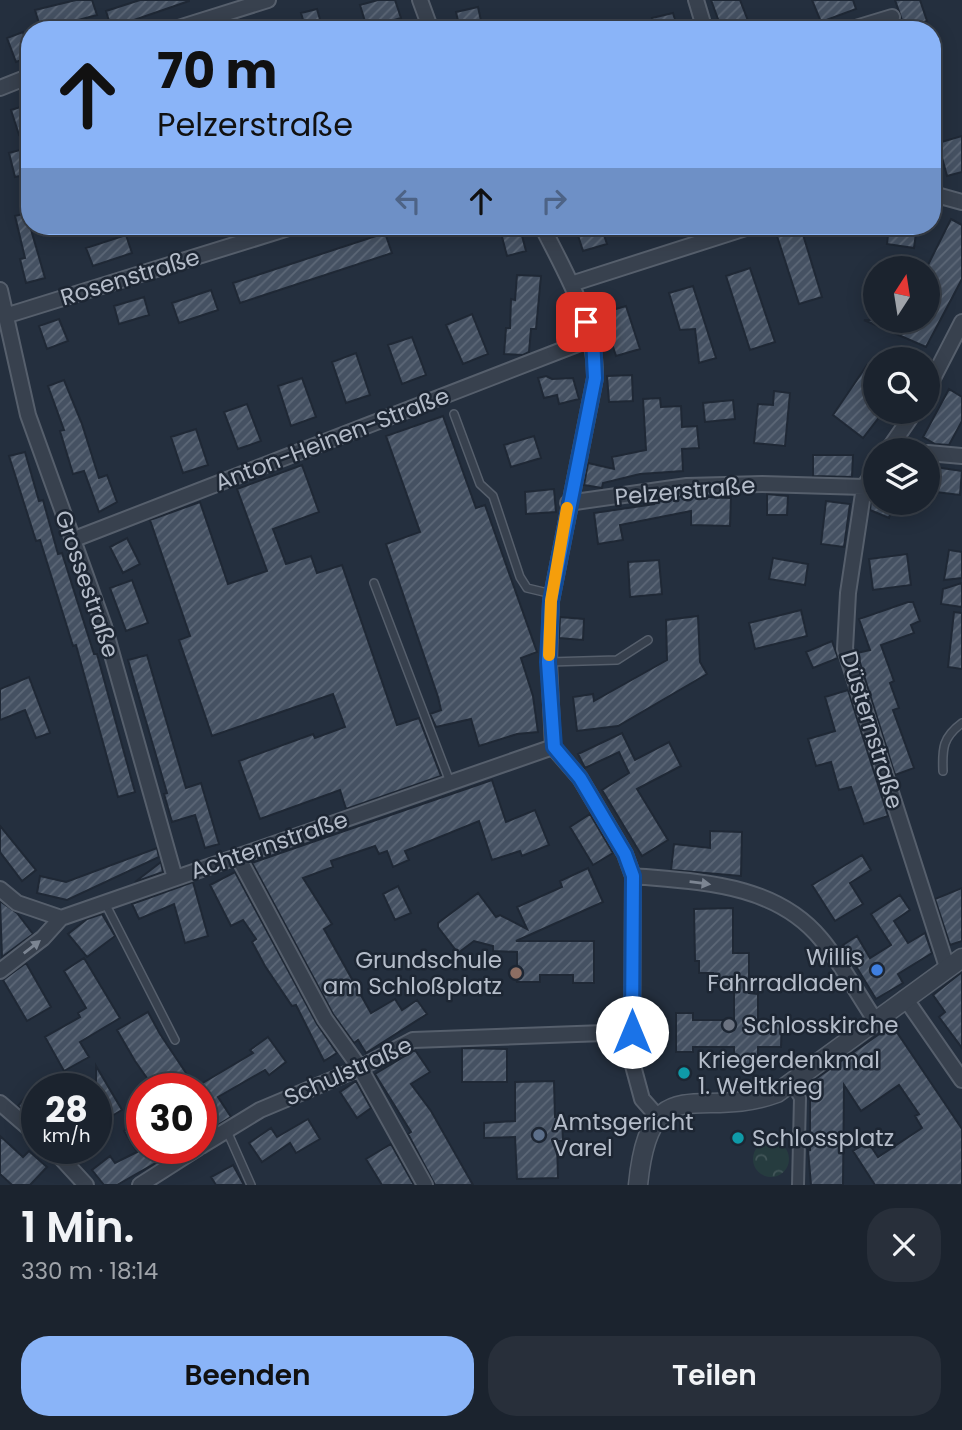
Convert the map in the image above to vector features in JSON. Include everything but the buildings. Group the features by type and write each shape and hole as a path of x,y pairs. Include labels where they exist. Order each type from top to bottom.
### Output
{"street":[{"path":"201,21 268,0"},
{"path":"420,0 428,21"},
{"path":"696,0 702,21"},
{"path":"879,21 892,17"},
{"path":"0,88 21,80"},
{"path":"941,196 962,202"},
{"name":"Rosenstraße","path":"5,316 266,235"},
{"path":"546,235 571,284 593,338 595,378 552,594 548,662 554,747 580,778 625,854 633,876 632,1032 635,1082 642,1099 657,1116"},
{"path":"571,284 724,235"},
{"name":"Grossestraße","path":"0,290 28,415 104,626 175,878"},
{"path":"940,365 962,323"},
{"name":"Anton-Heinen-Straße","path":"72,540 593,338"},
{"path":"940,454 962,456"},
{"name":"Pelzerstraße","path":"568,503 687,486 762,484 863,487"},
{"name":"Düsternstraße","path":"863,494 848,593 845,649 954,962"},
{"name":"Achternstraße","path":"0,971 43,938 61,919 554,747"},
{"path":"238,857 325,1019 360,1068 425,1185"},
{"path":"633,876 733,888 783,907 822,939 874,1020"},
{"path":"0,889 38,913 61,919"},
{"path":"638,1183 647,1132 657,1116 692,1104 766,1097 791,1084 954,962"},
{"path":"905,998 962,1080"},
{"name":"Schulstraße","path":"217,1136 260,1110 360,1068 396,1046 432,1037 632,1032"},
{"path":"791,1084 800,1098 798,1185"},
{"path":"0,1104 21,1122"},
{"path":"67,1164 86,1185"},
{"name":"Schulstraße","path":"140,1185 173,1164"}],"lane":[{"path":"454,414 480,484 493,496 520,577 527,588 552,594"},
{"path":"374,583 450,782"},
{"path":"548,662 617,660 648,640"},
{"path":"943,771 943,742 962,723"},
{"path":"105,903 175,1040"},
{"path":"226,1130 251,1185"}],"green space":[{"path":"771,1141 784,1146 789,1159 784,1172 771,1177 758,1172 753,1159 758,1146"}],"slow traffic":[{"path":"549,655 551,601 567,508"}],"place":[{"name":"Willis Fahrradladen","path":"877,970"},
{"name":"Grundschule am Schloßplatz","path":"516,973"},
{"name":"Schlosskirche","path":"729,1025"},
{"name":"Kriegerdenkmal 1. Weltkrieg","path":"684,1073"},
{"name":"Amtsgericht Varel","path":"539,1135"},
{"name":"Schlossplatz","path":"738,1138"}],"route":[{"path":"586,322 593,338 595,378 555,572 548,662 554,747 580,778 625,854 633,876 632,1032"}]}
